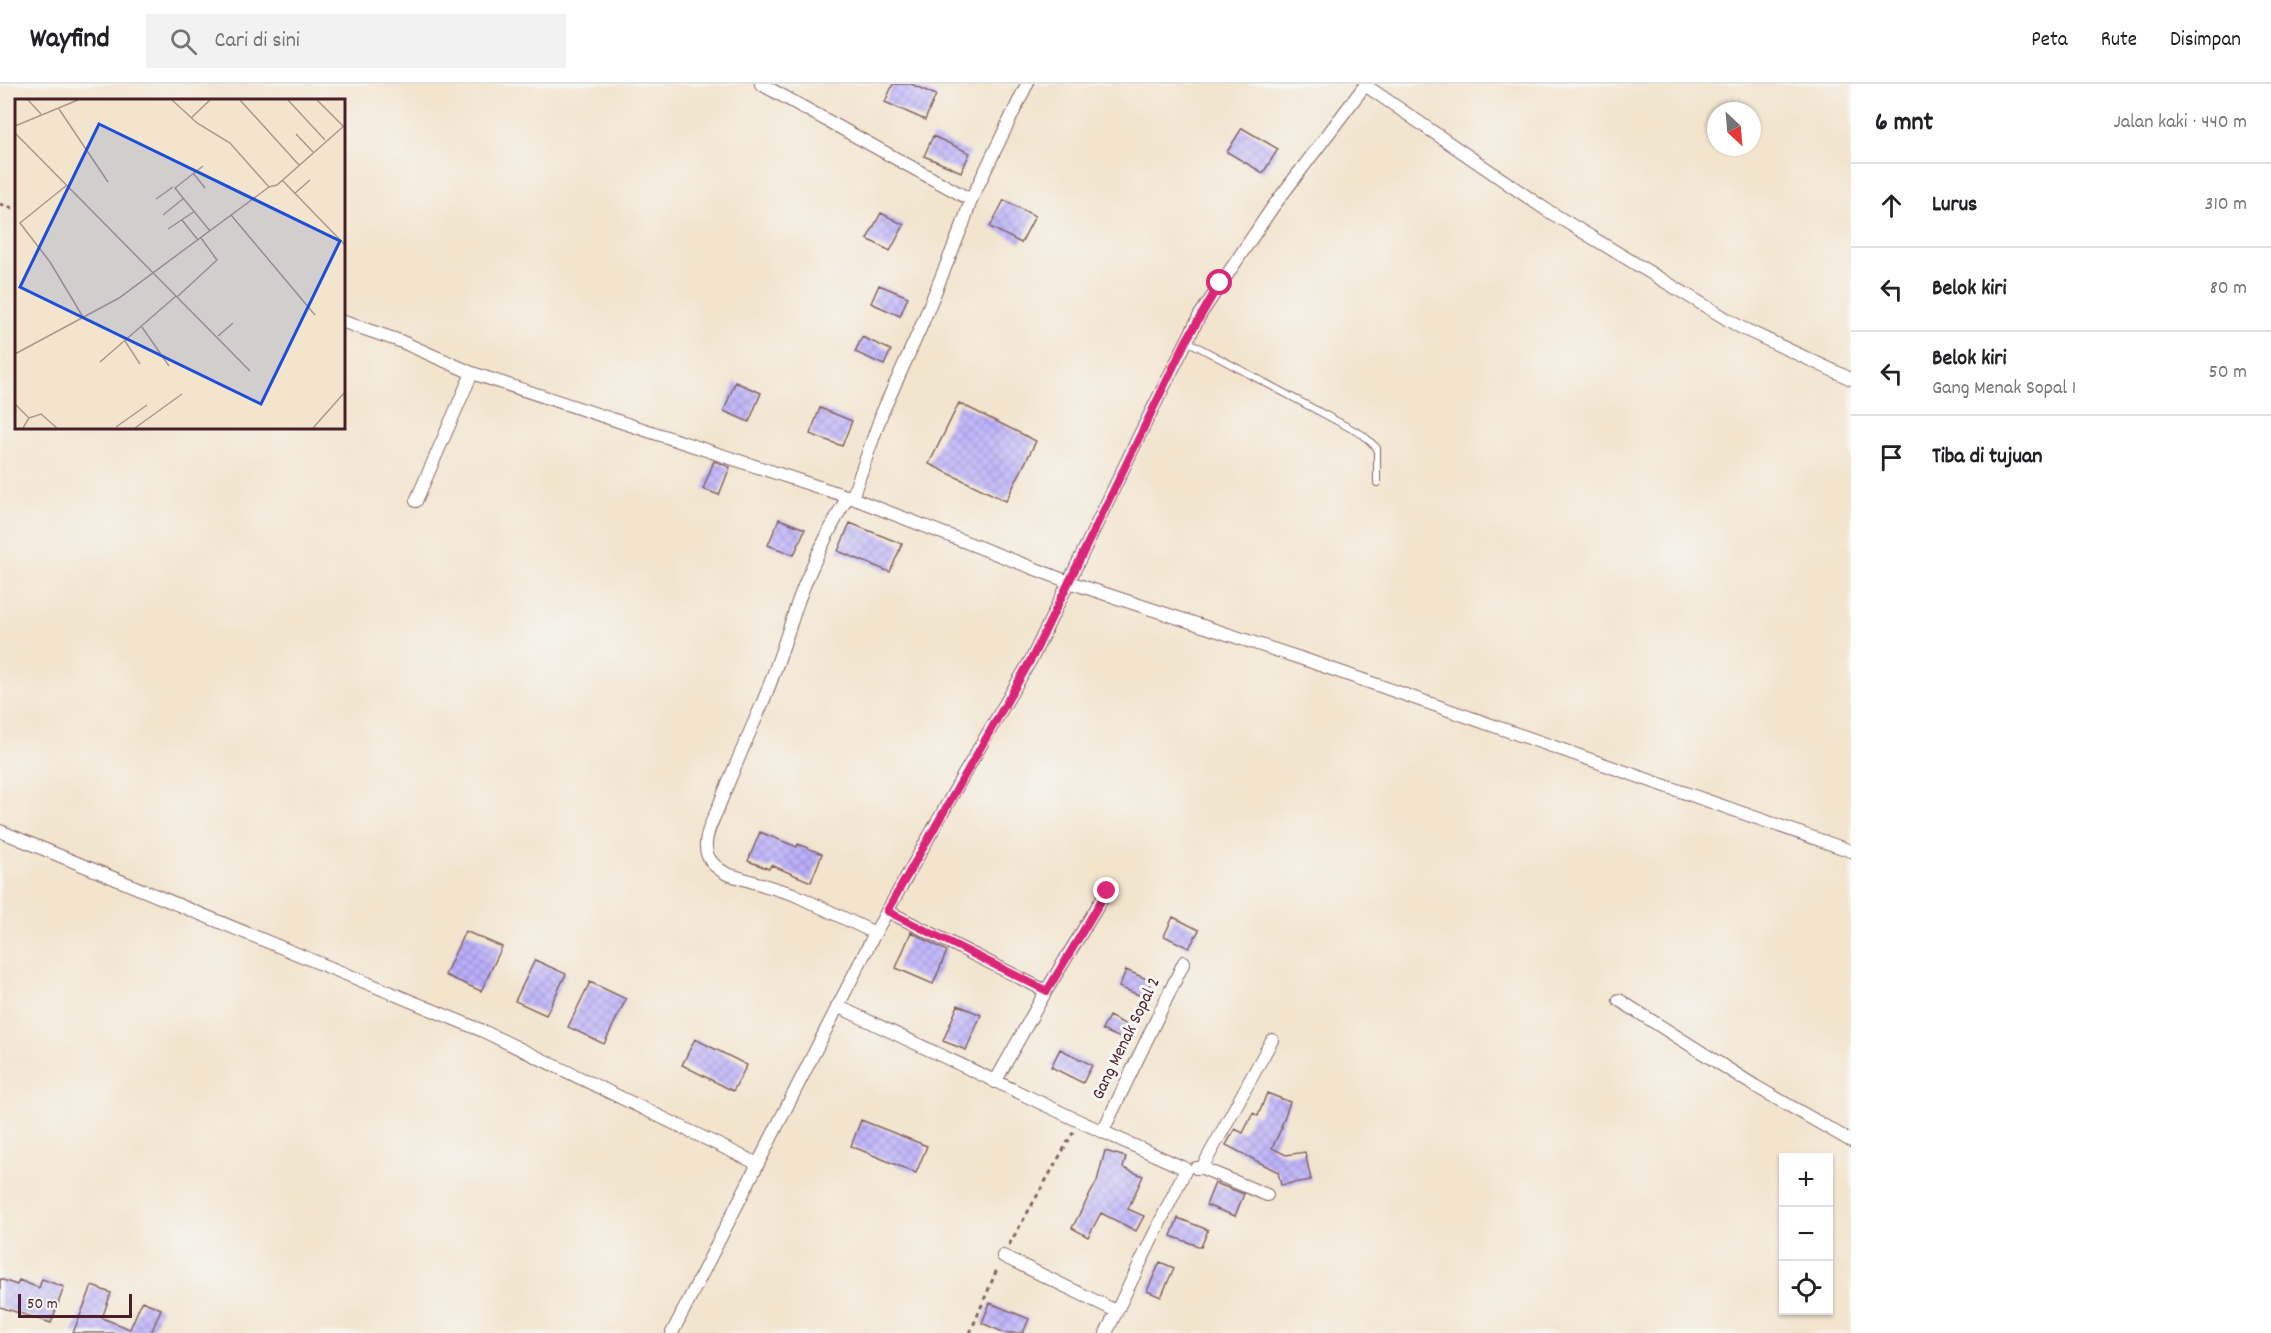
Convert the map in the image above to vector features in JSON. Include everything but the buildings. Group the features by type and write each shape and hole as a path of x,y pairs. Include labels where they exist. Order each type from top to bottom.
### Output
{"street":[{"path":"761,84 971,200"},
{"path":"875,933 793,894 727,874 711,862 705,845 730,776 783,651 799,599 827,534 852,494 882,413 950,258 971,200 1027,84"},
{"path":"672,1333 875,933 1033,656 1186,341 1205,307 1248,242 1365,84 1545,209 1740,327 1851,379"},
{"path":"345,321 400,341 472,373 852,494 1069,582 1306,660 1851,851"},
{"path":"416,501 472,373"},
{"path":"0,831 483,1031 758,1164"},
{"path":"995,1082 1107,891"},
{"path":"887,911 1047,991"},
{"name":"Gang Menak Sopal 2","path":"1103,1131 1184,962"},
{"path":"1619,1000 1755,1086 1851,1141"},
{"path":"837,1006 1079,1121 1186,1168 1202,1168 1267,1196"},
{"path":"1202,1168 1272,1040"},
{"path":"1106,1333 1186,1168"},
{"path":"1003,1256 1116,1311"}],"lane":[{"path":"1186,341 1363,435 1377,448 1377,483"}],"path":[{"path":"0,204 15,209"},
{"path":"970,1333 1003,1256 1079,1121"}],"route":[{"path":"1107,891 1047,991 887,911 1033,656 1186,341 1220,283"}]}
